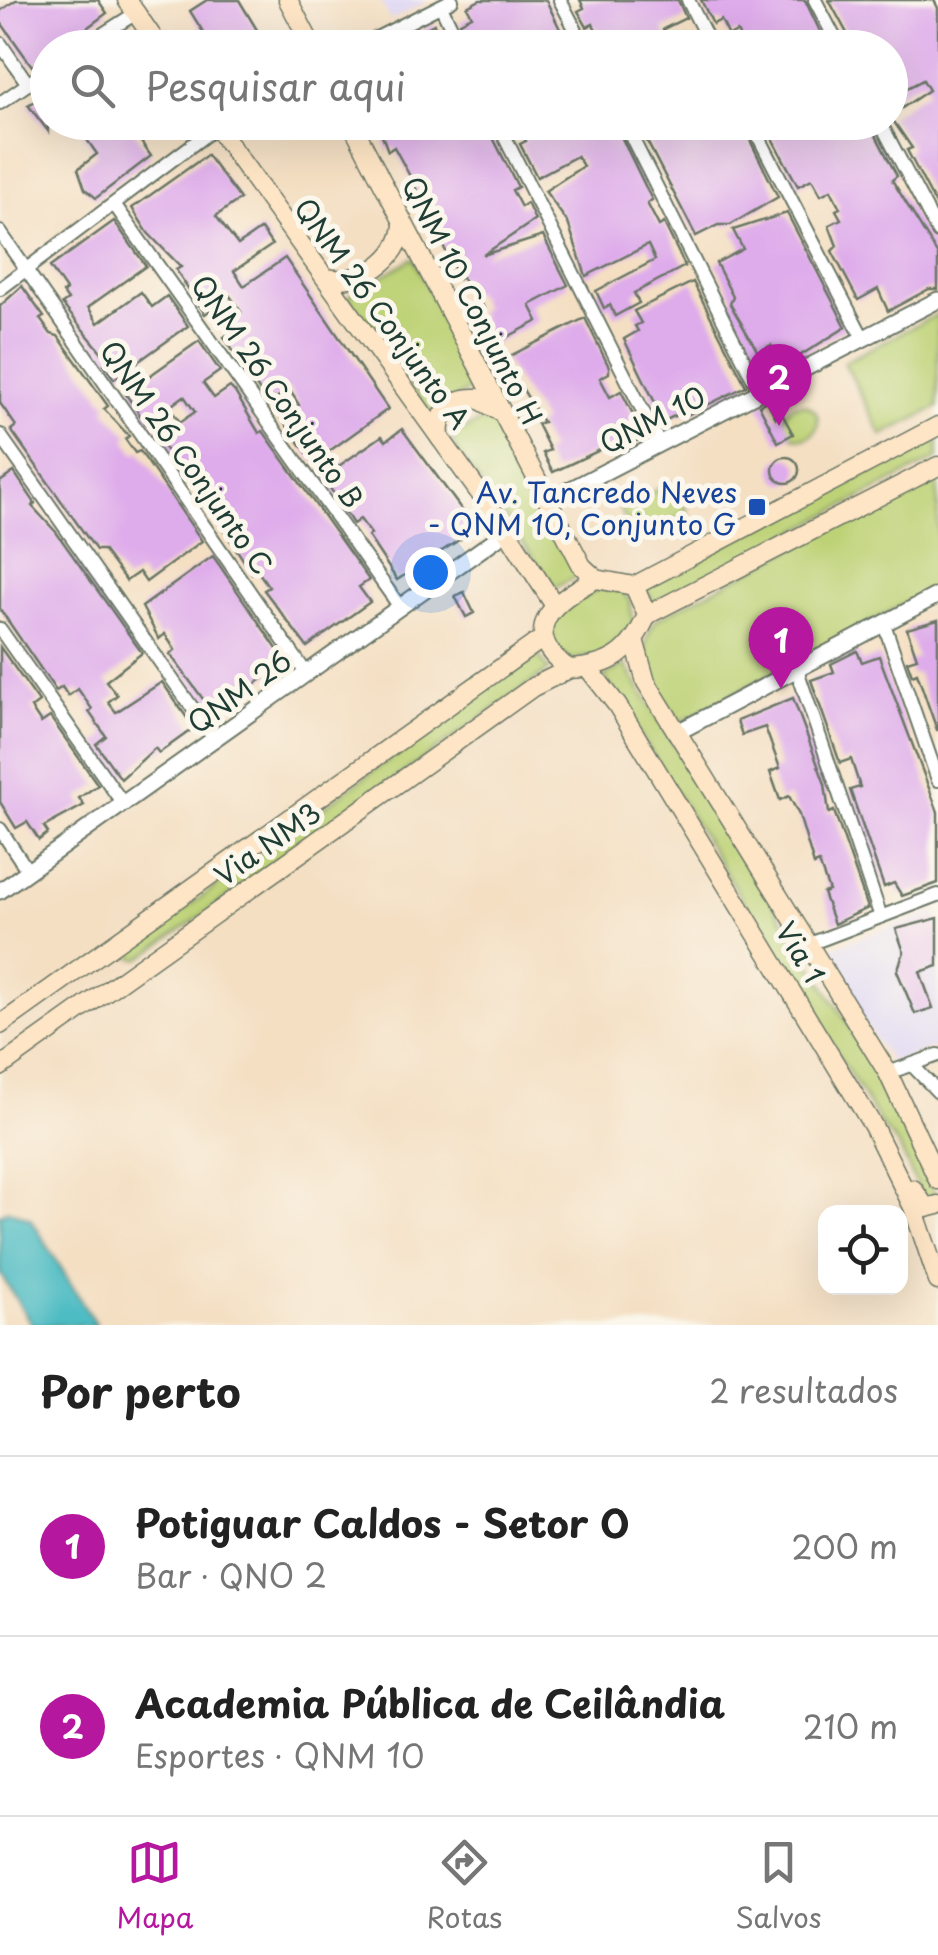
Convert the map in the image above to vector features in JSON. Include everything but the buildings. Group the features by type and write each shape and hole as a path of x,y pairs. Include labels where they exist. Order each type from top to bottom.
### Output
{"main road":[{"path":"288,0 303,30"},
{"path":"132,6 148,30"},
{"name":"QNM 26 Conjunto A","path":"225,140 507,531 553,604"},
{"name":"QNM 10 Conjunto H","path":"360,140 500,414 582,566 596,579"},
{"path":"327,278 355,278 384,262 398,249 403,224"},
{"path":"440,440 441,418 461,399 484,400 500,414"},
{"path":"938,426 634,586 596,579 553,604 543,638 549,652 579,669 614,660 635,644 647,615 938,466"},
{"path":"634,586 647,615"},
{"name":"Via NM3","path":"0,1025 543,638"},
{"name":"Via 1","path":"635,644 637,663 676,733 888,1073 938,1180"},
{"name":"Via NM3","path":"0,1067 534,687 579,669"},
{"name":"Via 1","path":"579,669 617,705 874,1126 913,1207 938,1281"},
{"path":"124,936 124,964 142,966"},
{"path":"86,963 108,980 104,993"},
{"path":"874,1126 896,1149 919,1203 938,1206"},
{"path":"938,1232 938,1253"}],"street":[{"path":"560,0 576,30"},
{"path":"688,0 703,30"},
{"path":"815,0 831,30"},
{"path":"393,30 447,3 455,30"},
{"path":"103,30 132,6"},
{"path":"0,43 28,84 0,104"},
{"path":"0,289 195,140"},
{"path":"506,140 659,443"},
{"path":"633,140 760,392"},
{"path":"760,140 863,338"},
{"path":"889,140 938,232"},
{"name":"QNM 26 Conjunto B","path":"114,204 400,607"},
{"name":"QNM 26 Conjunto C","path":"0,232 306,673"},
{"name":"QNM 10","path":"548,501 938,300"},
{"path":"0,436 215,740"},
{"name":"QNM 26","path":"0,891 507,531"},
{"path":"676,733 938,595"},
{"path":"884,624 938,780"},
{"path":"0,630 124,805"},
{"path":"797,670 880,914"},
{"path":"0,829 28,871"},
{"path":"807,945 938,895"},
{"path":"888,1073 937,1058"},
{"path":"912,1064 938,1092"}],"shaded area":[{"path":"380,0 429,0 391,20"},
{"path":"938,910 938,1046 891,1063 820,952"}],"green space":[{"path":"413,258 477,385 430,413 348,296"},
{"path":"938,314 938,407 882,435 844,362"},
{"path":"801,404 813,409 818,421 813,433 801,438 789,433 784,421 789,409"},
{"path":"491,416 579,575 555,588 454,447 452,436"},
{"path":"938,436 938,458 654,604 644,586"},
{"path":"938,473 938,586 680,722 655,685 646,660 645,647 657,619"},
{"path":"672,482 688,512 635,538 620,509"},
{"path":"600,588 621,591 630,600 633,624 602,655 571,660 555,651 551,626 557,613"},
{"path":"536,652 549,670 140,959 133,958 133,947"},
{"path":"625,665 877,1071 937,1198 923,1199 899,1146 882,1126 604,676"}],"water":[{"path":"9,1210 31,1219 96,1325 32,1325 0,1273 0,1214"}],"place":[{"name":"Academia Pública de Ceilândia","path":"779,426"},
{"name":"Av. Tancredo Neves - QNM 10, Conjunto G","path":"757,507"},
{"name":"Potiguar Caldos - Setor O","path":"781,689"}]}
